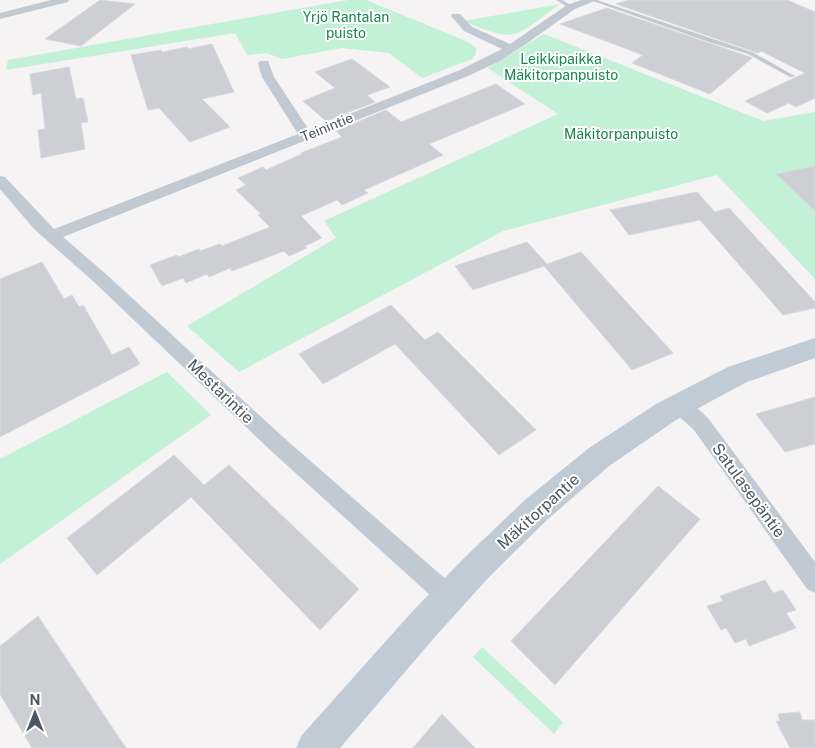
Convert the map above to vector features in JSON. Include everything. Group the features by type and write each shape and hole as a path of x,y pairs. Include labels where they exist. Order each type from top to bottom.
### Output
{"street":[{"path":"0,16 64,0"},
{"name":"Teinintie","path":"52,236 464,73 510,49 571,7 592,0"},
{"path":"456,16 468,29 510,49"},
{"path":"264,64 268,78 306,136"},
{"name":"Mestarintie","path":"0,180 39,224 197,368 276,444 449,597"},
{"name":"Mäkitorpantie","path":"315,748 449,597 539,506 626,436 678,403 720,381 753,367 815,348"},
{"name":"Satulasepäntie","path":"678,403 701,424 712,438 815,582"}],"lane":[{"path":"558,0 571,7"},
{"path":"592,0 711,42 750,53 792,76"}],"green space":[{"name":"Yrjö Rantalan puisto","path":"348,0 366,0 468,42 476,48 476,54 472,59 422,78 389,53 342,48 282,59 267,53 247,55 235,33 6,70 8,60"},
{"path":"560,4 534,24 516,34 496,33 464,21"},
{"name":"Mäkitorpanpuisto","path":"544,34 763,121 815,112 815,279 717,175 503,231 239,372 187,326 336,238 324,221 558,114 488,68"},
{"path":"167,372 211,415 0,564 0,459"},
{"path":"482,647 563,722 554,734 473,657"}],"building":[{"path":"100,0 135,4 81,46 45,39"},
{"path":"629,0 787,0 815,12 815,98 796,107 789,103 767,113 745,101 805,73 761,51 758,53 616,4"},
{"path":"607,8 752,58 710,94 632,63 643,55 560,24"},
{"path":"212,44 234,92 202,99 230,127 190,142 159,108 148,110 131,55 187,47 188,49"},
{"path":"352,59 390,87 367,95 375,102 326,121 303,101 335,88 315,72"},
{"path":"69,67 76,99 83,98 88,122 81,123 85,149 41,158 38,130 45,129 41,93 33,95 30,74"},
{"path":"496,84 525,104 429,144 443,155 364,190 368,193 342,205 337,200 301,216 322,238 305,246 307,248 289,256 284,251 232,271 230,268 209,277 207,274 186,283 183,278 162,286 150,265 199,249 200,251 220,244 222,246 270,227 258,215 261,214 236,190 246,185 238,178 263,167 266,170 301,153 342,137 336,131 386,110 401,122"},
{"path":"815,166 815,211 776,174"},
{"path":"697,192 715,212 729,208 815,302 815,308 783,315 700,220 629,235 610,210"},
{"path":"527,242 547,264 581,252 673,353 632,370 544,266 473,290 455,266"},
{"path":"42,262 64,299 72,295 79,307 83,305 112,355 129,347 140,364 0,437 0,279"},
{"path":"391,305 425,340 438,332 536,430 499,455 395,344 323,384 299,354"},
{"path":"815,397 815,444 785,452 756,414"},
{"path":"174,455 204,485 229,465 359,589 320,630 191,497 97,575 67,538"},
{"path":"658,486 700,519 555,685 511,641"},
{"path":"765,580 773,593 783,590 796,610 786,613 796,628 749,646 746,639 735,643 726,628 721,630 707,606 723,601 720,596"},
{"path":"38,616 126,748 32,748 0,694 0,646"},
{"path":"800,712 802,720 815,720 815,748 790,748 776,721 780,721 778,714"},
{"path":"442,714 475,748 413,748"}],"park label":[{"name":"Leikkipaikka Mäkitorpanpuisto","path":"561,68"}]}
